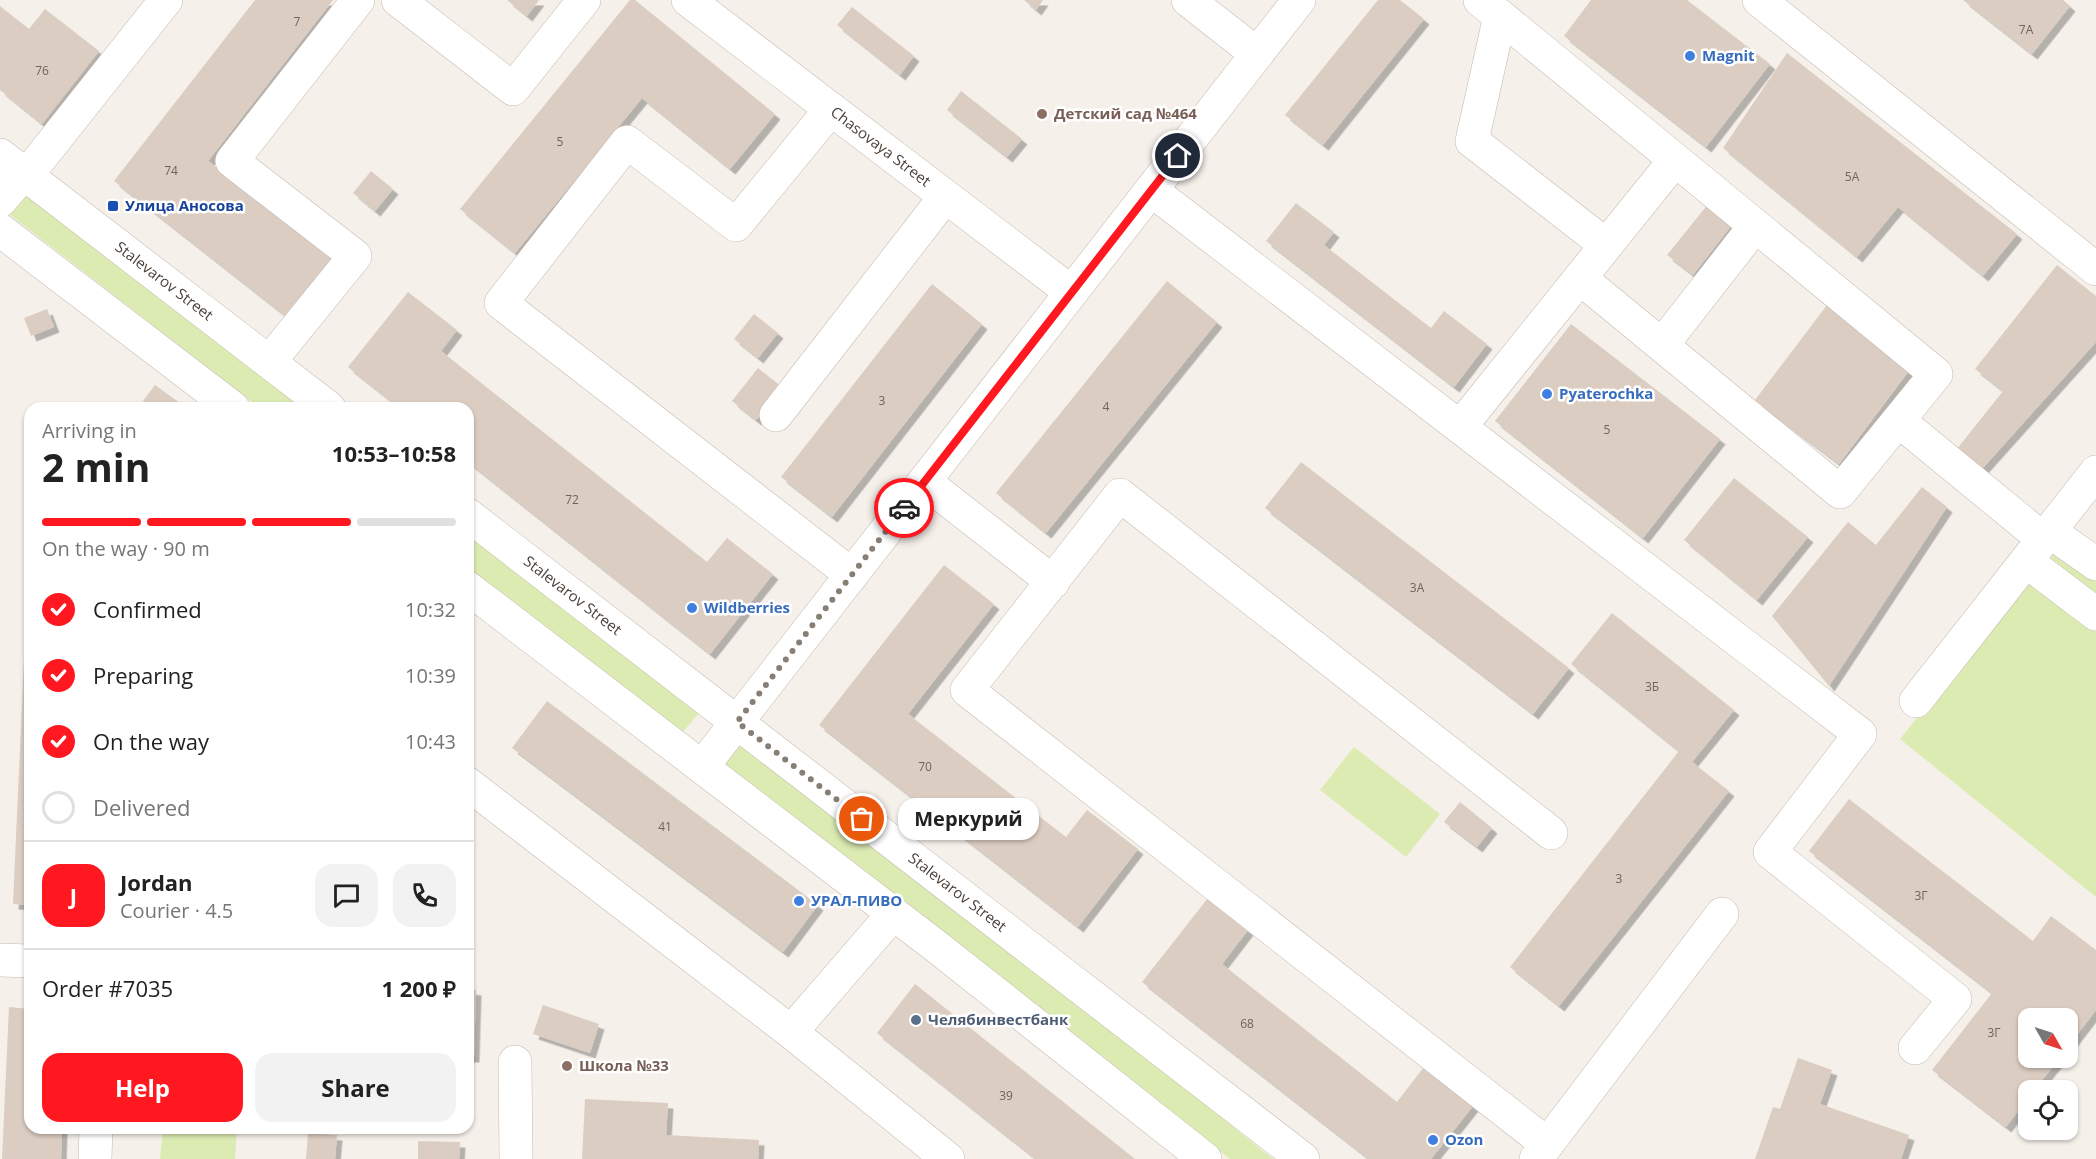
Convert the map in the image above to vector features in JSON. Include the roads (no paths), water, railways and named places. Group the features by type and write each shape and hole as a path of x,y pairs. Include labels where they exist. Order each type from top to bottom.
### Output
{"street":[{"path":"0,201 12,164 34,166 166,0"},
{"path":"268,362 356,256 232,161 358,0"},
{"path":"398,0 513,89 584,0"},
{"name":"Chasovaya Street","path":"688,0 1071,292"},
{"path":"1188,0 1257,54"},
{"path":"702,767 1299,0"},
{"path":"1759,0 2096,270"},
{"path":"1490,8 1936,374 1840,492 1580,278"},
{"path":"1490,8 1472,141 1606,245"},
{"path":"831,109 736,225 627,142 501,303 852,575"},
{"path":"1460,427 1675,160"},
{"name":"Stalevarov Street","path":"12,164 321,402"},
{"path":"1151,190 1860,734 1770,852 1955,999 1915,1048"},
{"path":"776,415 945,196"},
{"path":"1662,345 1755,226"},
{"path":"0,230 223,402"},
{"path":"1899,421 2040,544 2096,614"},
{"path":"1916,701 2096,472"},
{"path":"925,482 1053,582"},
{"path":"1551,833 1120,495 968,690 1542,1152 1722,914"},
{"name":"Stalevarov Street","path":"474,520 1303,1159"},
{"path":"2040,544 2096,564"},
{"path":"474,593 893,914 1205,1159"},
{"path":"474,789 791,1032 948,1159"},
{"path":"791,1032 893,914"},
{"path":"0,960 24,961"},
{"path":"515,1062 516,1159"},
{"path":"95,1159 96,1134"}],"place":[{"name":"Magnit","path":"1690,56"},
{"name":"Детский сад №464","path":"1042,114"},
{"name":"Улица Аносова","path":"113,206"},
{"name":"Pyaterochka","path":"1547,394"},
{"name":"Wildberries","path":"692,608"},
{"name":"Меркурий","path":"862,819"},
{"name":"УРАЛ-ПИВО","path":"799,901"},
{"name":"Челябинвестбанк","path":"916,1020"},
{"name":"Школа №33","path":"567,1066"},
{"name":"Ozon","path":"1433,1140"}]}
